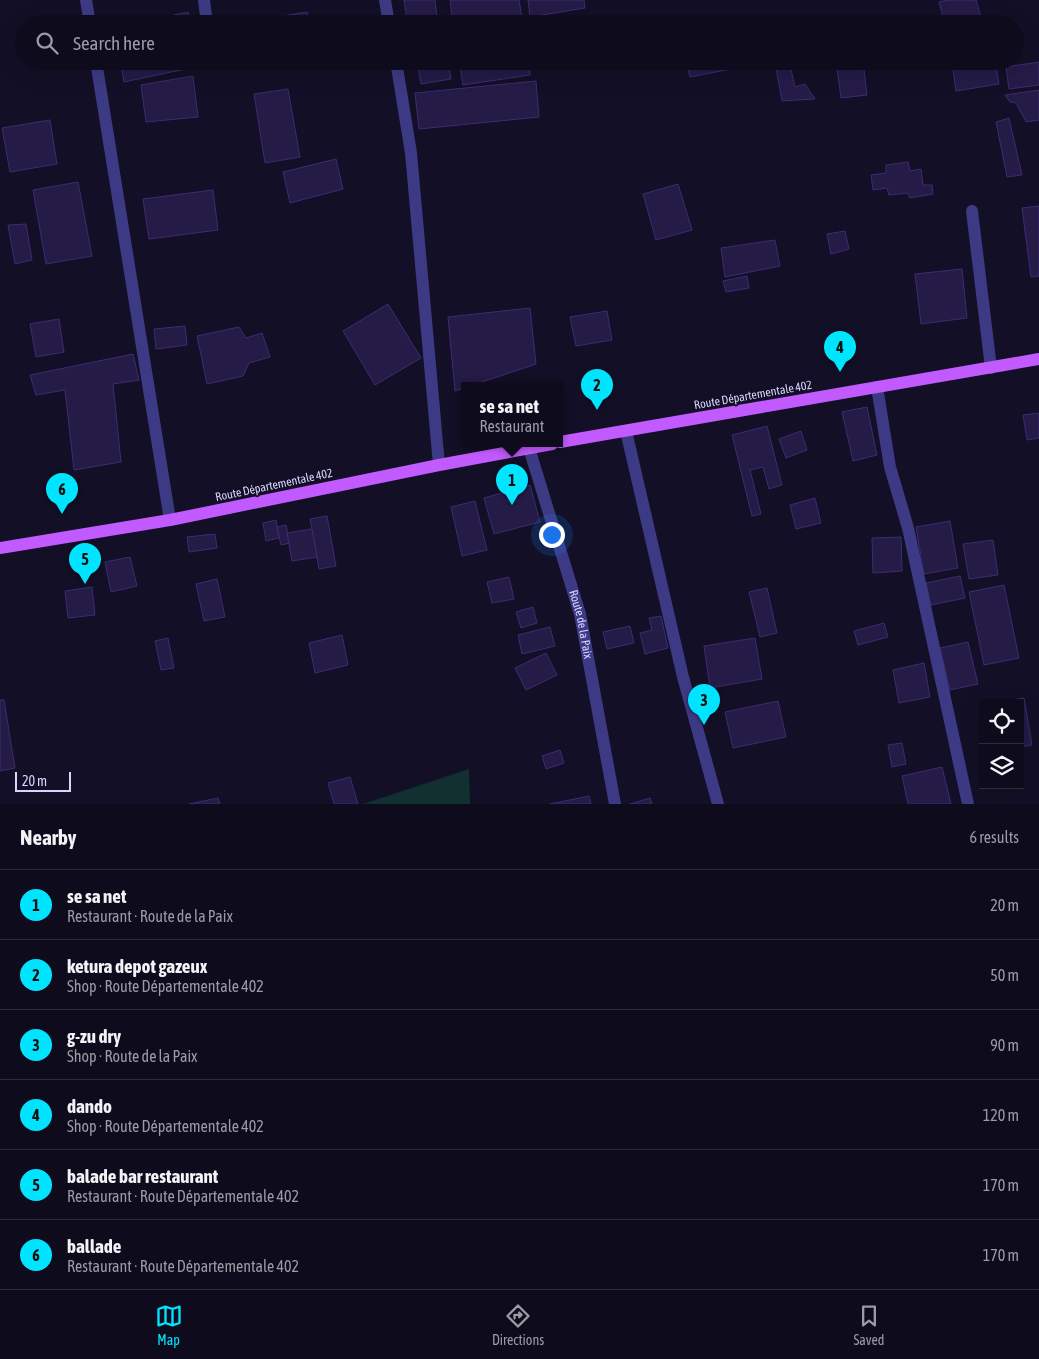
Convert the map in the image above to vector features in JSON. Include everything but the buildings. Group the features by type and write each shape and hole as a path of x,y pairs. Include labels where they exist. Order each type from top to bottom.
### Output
{"main road":[{"name":"Route Départementale 402","path":"563,441 1039,359"},
{"name":"Route Départementale 402","path":"0,548 170,520 535,447"}],"street":[{"path":"86,0 88,15"},
{"path":"204,0 206,15"},
{"path":"385,0 388,15"},
{"path":"97,70 170,520"},
{"path":"397,70 411,153 438,465"},
{"path":"972,211 991,368"},
{"path":"877,387 890,467 908,528 968,804"},
{"path":"626,430 683,677 718,804"},
{"name":"Route de la Paix","path":"529,448 580,614 615,804"}],"green space":[{"path":"469,769 470,804 363,804"}],"place":[{"name":"dando","path":"840,372"},
{"name":"ketura depot gazeux","path":"597,410"},
{"name":"se sa net","path":"512,505"},
{"name":"ballade","path":"62,514"},
{"name":"balade bar restaurant","path":"85,584"},
{"name":"g-zu dry","path":"704,725"}]}
